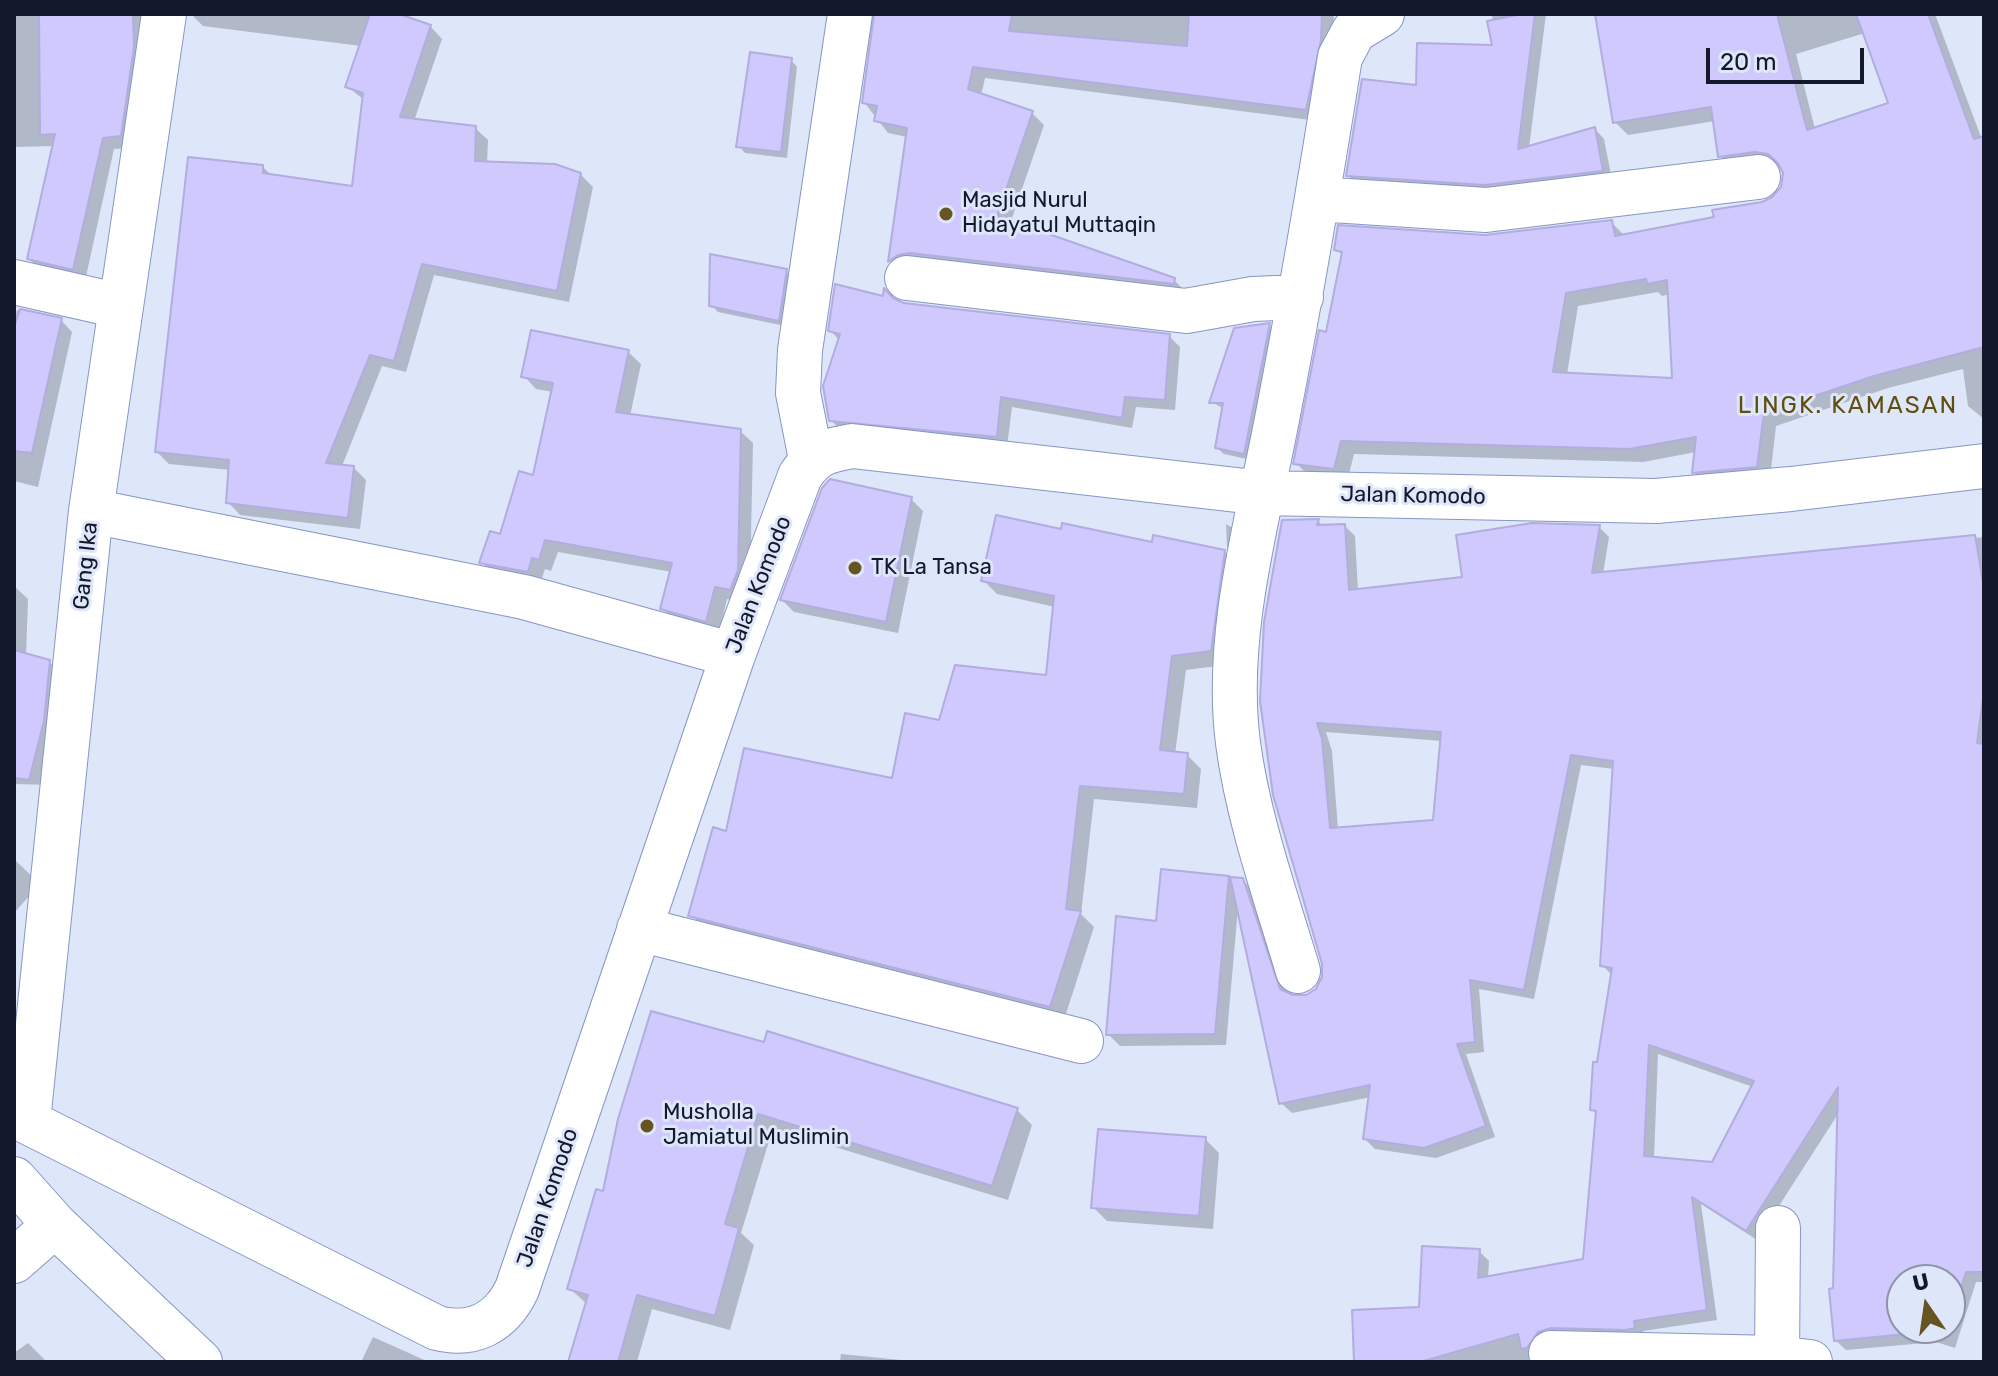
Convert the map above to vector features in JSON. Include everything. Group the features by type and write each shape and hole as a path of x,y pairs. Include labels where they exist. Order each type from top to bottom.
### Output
{"street":[{"name":"Gang Ika","path":"21,1118 91,511 164,14"},
{"path":"811,459 798,393 800,350 850,14"},
{"path":"1298,971 1267,863 1238,742 1237,656 1241,615 1301,297 1340,57 1354,31 1382,14"},
{"path":"1317,199 1486,210 1758,177"},
{"path":"907,278 1186,311 1253,299 1301,297"},
{"path":"14,282 120,306"},
{"name":"Jalan Komodo","path":"21,1118 437,1328 457,1332 476,1329 501,1314 517,1289 733,655 800,476 811,459 852,446 1263,493 1656,501 1984,466"},
{"path":"91,511 524,597 733,655"},
{"path":"639,929 1081,1041"},
{"path":"14,1179 55,1225 200,1362"},
{"path":"14,1261 55,1225"},
{"path":"1551,1353 1787,1361 1778,1228"}],"building":[{"path":"39,14 133,14 134,47 121,136 103,138 73,270 27,259 55,134 40,135"},
{"path":"370,14 399,14 431,25 400,117 476,126 475,161 555,164 581,173 557,291 422,264 394,361 370,355 326,463 354,466 348,518 226,503 229,460 155,452 188,157 263,165 263,173 352,186 363,93 345,87"},
{"path":"874,14 1012,14 1009,31 1187,46 1189,14 1322,14 1321,40 1306,110 973,67 968,89 1033,111 997,216 1175,278 1174,284 910,253 898,255 888,262 907,128 874,121 877,106 862,103"},
{"path":"1535,14 1518,149 1595,127 1603,171 1485,185 1346,176 1362,79 1416,85 1417,43 1492,45 1487,21"},
{"path":"1595,14 1777,14 1807,130 1888,103 1856,14 1928,14 1974,139 1984,136 1984,347 1874,376 1764,413 1757,467 1692,473 1696,437 1629,449 1341,441 1334,469 1293,464 1319,330 1326,332 1342,252 1334,250 1338,225 1485,235 1612,220 1615,236 1714,217 1712,210 1762,202 1781,187 1783,173 1768,154 1755,152 1718,157 1711,107 1613,123","holes":["1646,279 1647,284 1667,280 1672,378 1553,372 1566,293"]},
{"path":"750,52 792,58 781,152 736,147"},
{"path":"710,254 787,269 779,321 709,306"},
{"path":"835,284 883,296 884,288 893,298 904,303 1170,334 1165,400 1125,397 1122,418 1001,397 997,437 829,421 823,386 840,334 828,331"},
{"path":"20,309 62,318 32,453 14,451 14,328"},
{"path":"1270,323 1244,454 1215,448 1223,403 1209,403 1234,328"},
{"path":"531,330 629,350 616,412 741,429 738,570 730,590 715,587 706,622 660,609 672,563 545,540 539,560 532,558 528,572 479,563 490,531 500,534 519,471 533,475 553,383 521,377"},
{"path":"830,479 912,497 886,622 780,600 822,488"},
{"path":"996,515 1061,529 1062,523 1152,542 1153,535 1225,550 1211,651 1172,656 1160,750 1188,753 1184,794 1080,786 1066,909 1081,911 1050,1007 688,916 713,827 726,831 744,748 892,778 905,713 939,720 955,665 1046,675 1054,596 981,581"},
{"path":"1319,519 1317,525 1345,524 1349,590 1462,577 1456,535 1532,523 1600,525 1592,573 1975,535 1984,588 1984,691 1977,743 1984,744 1984,1272 1966,1272 1966,1264 1886,1264 1886,1336 1834,1341 1829,1289 1833,1288 1838,1087 1746,1231 1692,1197 1707,1310 1634,1321 1635,1328 1625,1330 1551,1328 1538,1332 1527,1348 1521,1349 1518,1334 1420,1362 1354,1362 1352,1310 1419,1307 1422,1246 1480,1249 1478,1278 1583,1259 1596,1111 1590,1110 1593,1062 1597,1062 1612,968 1600,966 1613,761 1571,755 1524,990 1470,980 1475,1042 1457,1044 1486,1126 1424,1148 1363,1139 1370,1085 1279,1104 1230,877 1243,878 1280,989 1293,995 1306,995 1316,989 1322,977 1322,964 1273,795 1260,701 1264,622 1282,520","holes":["1317,723 1441,732 1433,820 1330,828 1322,739","1649,1045 1754,1081 1712,1162 1644,1156"]},
{"path":"14,650 50,660 44,721 29,780 14,778"},
{"path":"1161,869 1229,876 1215,1034 1106,1035 1116,916 1156,921"},
{"path":"651,1011 764,1042 767,1031 1018,1108 992,1186 758,1114 725,1224 739,1228 715,1316 637,1295 618,1362 568,1362 588,1295 567,1289 596,1189 603,1191 618,1119"},
{"path":"1098,1129 1206,1137 1199,1216 1091,1208"}],"place":[{"name":"Masjid Nurul Hidayatul Muttaqin","path":"946,214"},
{"name":"TK La Tansa","path":"855,568"},
{"name":"Musholla Jamiatul Muslimin","path":"647,1126"}],"district":[{"name":"LINGK. KAMASAN","path":"1848,406"}]}
